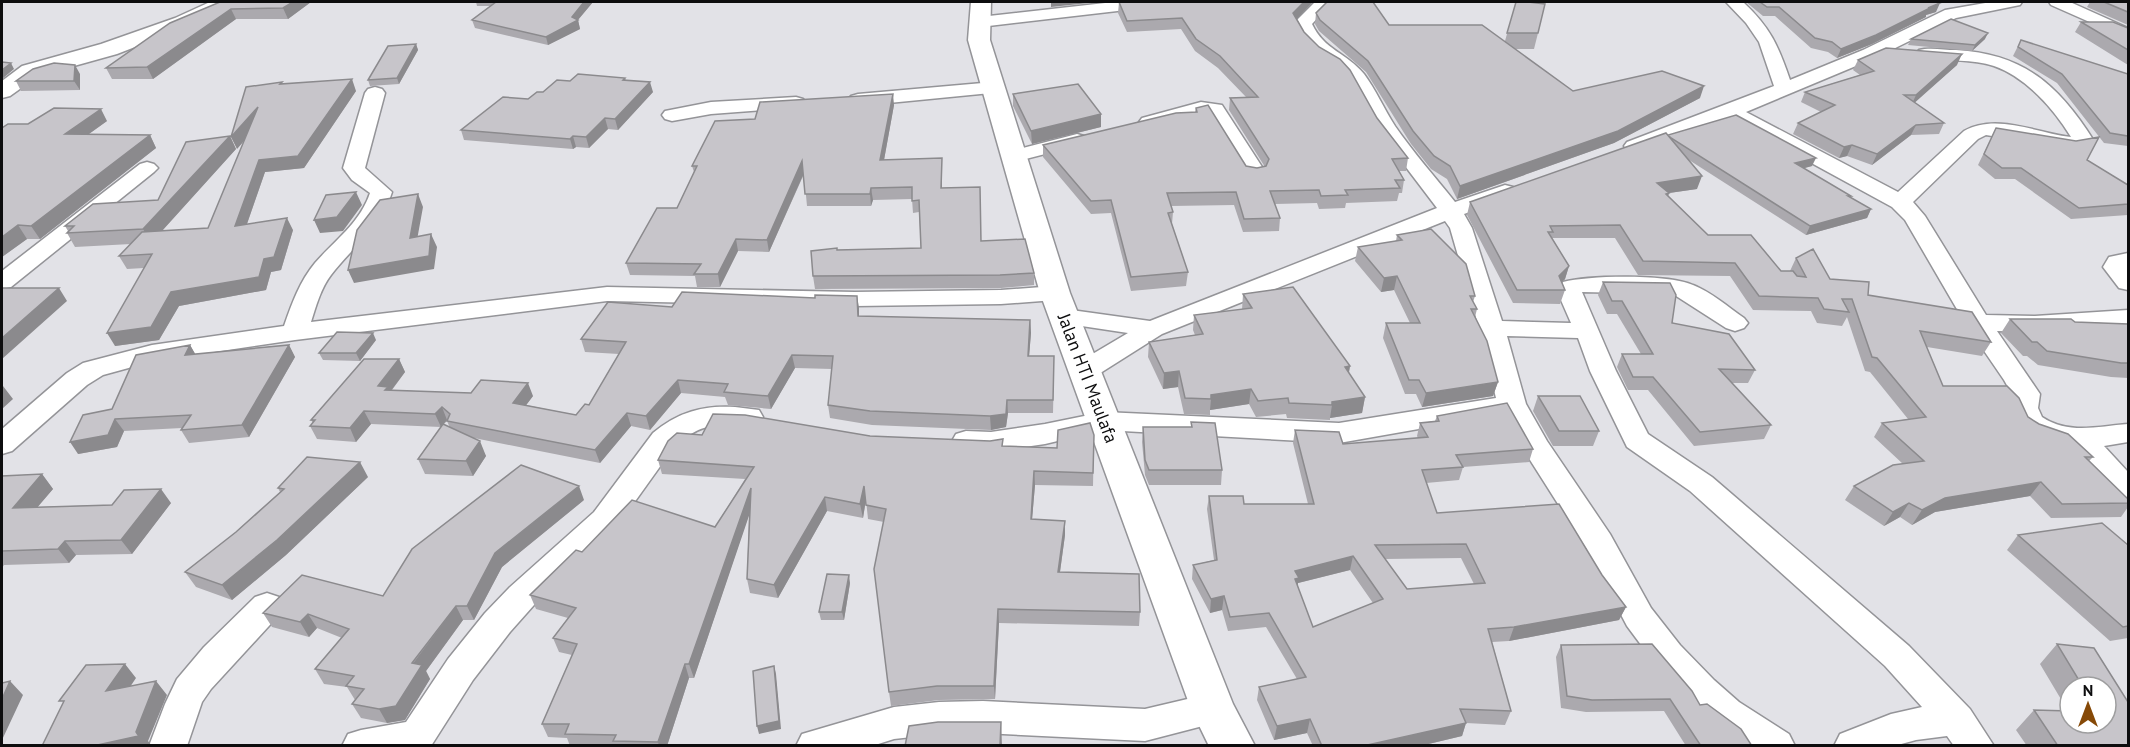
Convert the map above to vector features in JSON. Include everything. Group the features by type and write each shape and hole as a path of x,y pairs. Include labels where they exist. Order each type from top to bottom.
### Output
{"street":[{"path":"5,85 30,72 109,49 182,22 226,2"},
{"path":"981,12 1152,2"},
{"path":"1324,2 1304,22 1310,38 1325,53 1346,65 1352,72 1387,129 1450,210 1461,228 1492,328 1512,404 1535,445 1599,542 1639,617 1701,691 1726,713 1776,746"},
{"path":"1734,2 1752,19 1768,42 1784,89"},
{"path":"1618,151 1730,111 1879,50 1951,14 2014,2"},
{"path":"2057,2 2128,34"},
{"name":"Jalan HTI Maulafa","path":"981,12 978,40 1059,305 1213,709 1232,746"},
{"path":"1879,50 1990,60 2008,65 2053,99 2076,127 2084,141 2070,142 1994,129 1977,131 1900,202"},
{"path":"838,101 994,88"},
{"path":"295,332 305,299 322,271 363,227 379,201 381,192 375,185 358,175 354,168 375,93"},
{"path":"672,115 711,108 815,102"},
{"path":"1125,128 1201,108 1215,110 1255,173"},
{"path":"1730,111 1900,202 1914,216 1978,323 1998,349 2026,394 2024,408 2030,422 2040,429 2065,438 2081,439 2128,433"},
{"path":"1014,156 1092,136"},
{"path":"2,282 147,168"},
{"path":"1084,371 1152,329 1450,210 1528,183"},
{"path":"2128,260 2117,262 2115,267 2128,284"},
{"path":"1736,323 1687,291 1676,287 1581,285 1572,287 1569,291 1588,331 1603,371 1637,440 1701,484 1897,656 1966,733"},
{"path":"2,444 77,379 93,369 152,353 295,332 607,294 855,299 1001,297 1059,305 1152,329"},
{"path":"1978,323 2035,324 2128,317"},
{"path":"1492,328 1588,331"},
{"path":"944,441 1002,440 1045,434 1104,421 1339,432 1512,404"},
{"path":"361,746 426,741 459,669 511,606 605,520 633,479 673,433 691,420 717,416 748,417 771,421"},
{"path":"2081,439 2128,490"},
{"path":"168,746 174,736 178,713 189,691 213,661 267,606"},
{"path":"815,746 894,723 939,718 983,717 1144,725 1213,709"},
{"path":"1853,746 1890,729 1915,722 1966,733"}],"building":[{"path":"220,2 293,2 283,8 231,9 147,67 106,68 170,23"},
{"path":"496,2 584,2 572,17 578,20 546,37 472,20"},
{"path":"1119,2 1304,2 1293,13 1304,32 1319,47 1340,59 1350,70 1377,118 1408,158 1392,159 1404,180 1395,180 1400,188 1345,190 1348,195 1321,196 1319,190 1270,191 1280,218 1244,219 1236,192 1167,193 1173,212 1168,213 1188,272 1131,277 1111,200 1091,201 1043,145 1176,113 1197,112 1196,108 1208,105 1246,166 1257,168 1266,166 1269,159 1230,98 1258,97 1220,56 1196,39 1182,18 1127,21"},
{"path":"1327,2 1373,2 1389,25 1482,25 1573,91 1662,71 1704,86 1618,131 1460,186 1450,166 1434,156 1413,131 1368,61 1320,20 1316,13"},
{"path":"1516,2 1545,4 1538,33 1507,33"},
{"path":"1760,2 1940,3 1876,35 1841,49 1832,42 1815,38 1779,7 1767,7"},
{"path":"2104,2 2128,2 2128,12"},
{"path":"1951,19 1988,33 1975,45 1911,39"},
{"path":"2081,22 2113,22 2128,28 2128,50"},
{"path":"2021,40 2128,74 2128,136 2110,133 2062,74 2018,47"},
{"path":"416,44 397,78 368,80 388,46"},
{"path":"1886,48 1962,54 1916,95 1904,95 1944,123 1916,125 1877,154 1852,145 1844,147 1798,123 1835,105 1805,92 1874,71 1858,60"},
{"path":"2,62 11,63 2,70"},
{"path":"54,63 75,65 74,81 16,81 33,69"},
{"path":"578,74 650,82 615,119 605,118 586,137 573,136 570,139 461,130 503,97 528,99 537,92 543,92 557,80 570,81"},
{"path":"352,79 298,156 259,160 235,226 287,218 274,257 264,259 259,277 171,292 151,327 107,333 152,254 119,256 142,232 208,228 258,107 231,137 246,87 282,82 280,84"},
{"path":"1078,84 1101,114 1031,131 1013,94"},
{"path":"893,94 880,160 942,158 941,188 980,187 981,241 1025,239 1034,273 813,276 811,251 837,248 837,250 921,248 919,200 912,201 912,187 871,188 870,194 805,194 802,161 767,240 736,239 718,274 694,274 701,264 626,263 657,208 677,208 697,166 692,166 715,121 755,119 760,102"},
{"path":"54,108 101,109 65,134 150,135 31,226 18,225 2,237 2,128 8,124 28,124"},
{"path":"1736,115 1816,158 1795,163 1871,209 1810,226 1668,135"},
{"path":"1996,128 2076,141 2099,137 2087,160 2128,185 2128,204 2079,208 2021,168 2002,168 1984,154"},
{"path":"1666,133 1702,176 1657,183 1708,235 1751,235 1781,271 1793,271 1797,276 1806,277 1796,258 1813,249 1830,279 1869,282 1868,295 1972,312 1991,342 1920,331 1943,386 2007,386 2019,398 2028,417 2039,424 2068,434 2093,457 2085,457 2128,499 2128,503 2062,504 2041,482 1945,498 1922,510 1909,503 1893,512 1854,486 1893,465 1924,461 1882,423 1926,417 1877,358 1872,357 1852,299 1842,299 1849,312 1824,309 1818,298 1759,296 1735,263 1643,261 1620,225 1550,226 1553,232 1548,232 1569,266 1559,276 1565,290 1517,290 1470,202"},
{"path":"230,136 143,229 67,233 74,226 65,226 93,204 158,200 186,142"},
{"path":"356,192 337,217 314,220 326,195"},
{"path":"418,194 410,238 431,234 429,256 348,270 357,230 380,200"},
{"path":"1431,229 1466,264 1475,296 1470,296 1477,309 1471,309 1487,341 1498,382 1426,393 1419,380 1409,380 1386,323 1420,323 1397,276 1384,278 1358,247 1402,240 1397,235"},
{"path":"1603,282 1670,283 1676,295 1672,323 1729,334 1755,370 1719,369 1771,425 1700,432 1653,377 1633,377 1622,354 1653,354 1622,301 1612,301"},
{"path":"1293,287 1350,366 1345,367 1365,397 1332,402 1332,405 1289,403 1288,398 1258,401 1251,389 1211,395 1211,399 1185,398 1179,371 1164,373 1149,342 1203,334 1194,315 1252,308 1243,294"},
{"path":"2,288 59,288 2,338"},
{"path":"682,292 815,298 815,295 857,296 858,316 1030,320 1028,356 1054,356 1053,400 1007,400 1006,414 990,416 870,411 828,405 833,356 792,355 768,396 724,392 728,384 678,380 646,416 627,413 595,450 447,421 450,414 442,407 435,414 364,411 350,428 310,426 315,420 311,420 364,359 399,359 378,386 388,387 385,390 471,393 481,380 528,383 513,403 576,415 585,404 589,405 626,342 581,339 608,302 672,307"},
{"path":"2010,319 2071,319 2075,322 2128,324 2128,363 2047,351 2037,342 2032,342"},
{"path":"337,332 373,333 356,353 319,353"},
{"path":"190,345 185,355 289,345 242,425 181,430 191,415 115,419 108,435 70,442 83,415 112,409 136,355"},
{"path":"1538,396 1580,396 1599,431 1559,431"},
{"path":"1507,403 1533,449 1456,455 1463,467 1422,470 1437,513 1559,504 1602,575 1626,607 1514,627 1488,629 1511,711 1460,709 1466,723 1363,746 1322,746 1310,719 1277,726 1259,687 1306,677 1269,613 1230,617 1224,596 1211,599 1193,565 1217,560 1209,496 1243,496 1244,504 1314,504 1295,430 1339,432 1343,444 1428,437 1420,423 1439,421 1437,416","holes":["1466,544 1485,583 1407,589 1375,545","1353,556 1383,599 1313,627 1295,579 1299,578 1295,571"]},
{"path":"713,414 745,415 870,436 990,441 1003,439 1002,446 1057,448 1058,430 1090,423 1094,435 1093,473 1034,471 1031,519 1065,521 1058,572 1139,574 1140,612 998,609 994,686 937,686 889,692 874,569 886,509 866,505 864,486 860,504 825,497 774,585 747,579 751,488 689,664 685,664 658,742 613,741 616,735 565,734 569,724 542,724 577,644 553,638 576,608 530,595 576,550 582,552 632,500 715,527 754,467 658,460 668,441 677,433 702,435"},
{"path":"1191,422 1215,423 1222,470 1149,470 1145,460 1143,427 1192,427"},
{"path":"443,424 480,441 466,461 418,459"},
{"path":"307,457 360,462 277,540 222,585 185,572 236,532 284,489 278,488"},
{"path":"521,465 579,486 495,553 467,606 456,606 412,663 422,665 396,706 379,709 352,704 364,689 346,686 354,676 315,669 349,629 308,614 300,622 263,613 302,575 383,596 412,549"},
{"path":"42,474 13,508 112,505 124,490 161,489 121,540 65,541 58,549 2,551 2,476"},
{"path":"2102,523 2128,545 2128,626 2123,627 2018,535"},
{"path":"827,574 849,575 842,612 819,612"},
{"path":"1652,644 1692,691 1700,705 1707,704 1741,729 1752,746 1701,746 1670,699 1592,700 1567,696 1561,645"},
{"path":"2057,644 2094,648 2111,675 2076,675"},
{"path":"125,664 106,691 156,681 136,732 138,735 143,735 93,746 42,746 64,701 59,701 86,665"},
{"path":"774,666 779,721 757,726 753,671"},
{"path":"10,681 2,699 2,683"},
{"path":"2118,686 2128,702 2128,746 2058,746 2034,710 2058,711 2058,735 2118,735"},
{"path":"938,722 1001,722 1000,746 905,746 909,726"}]}
